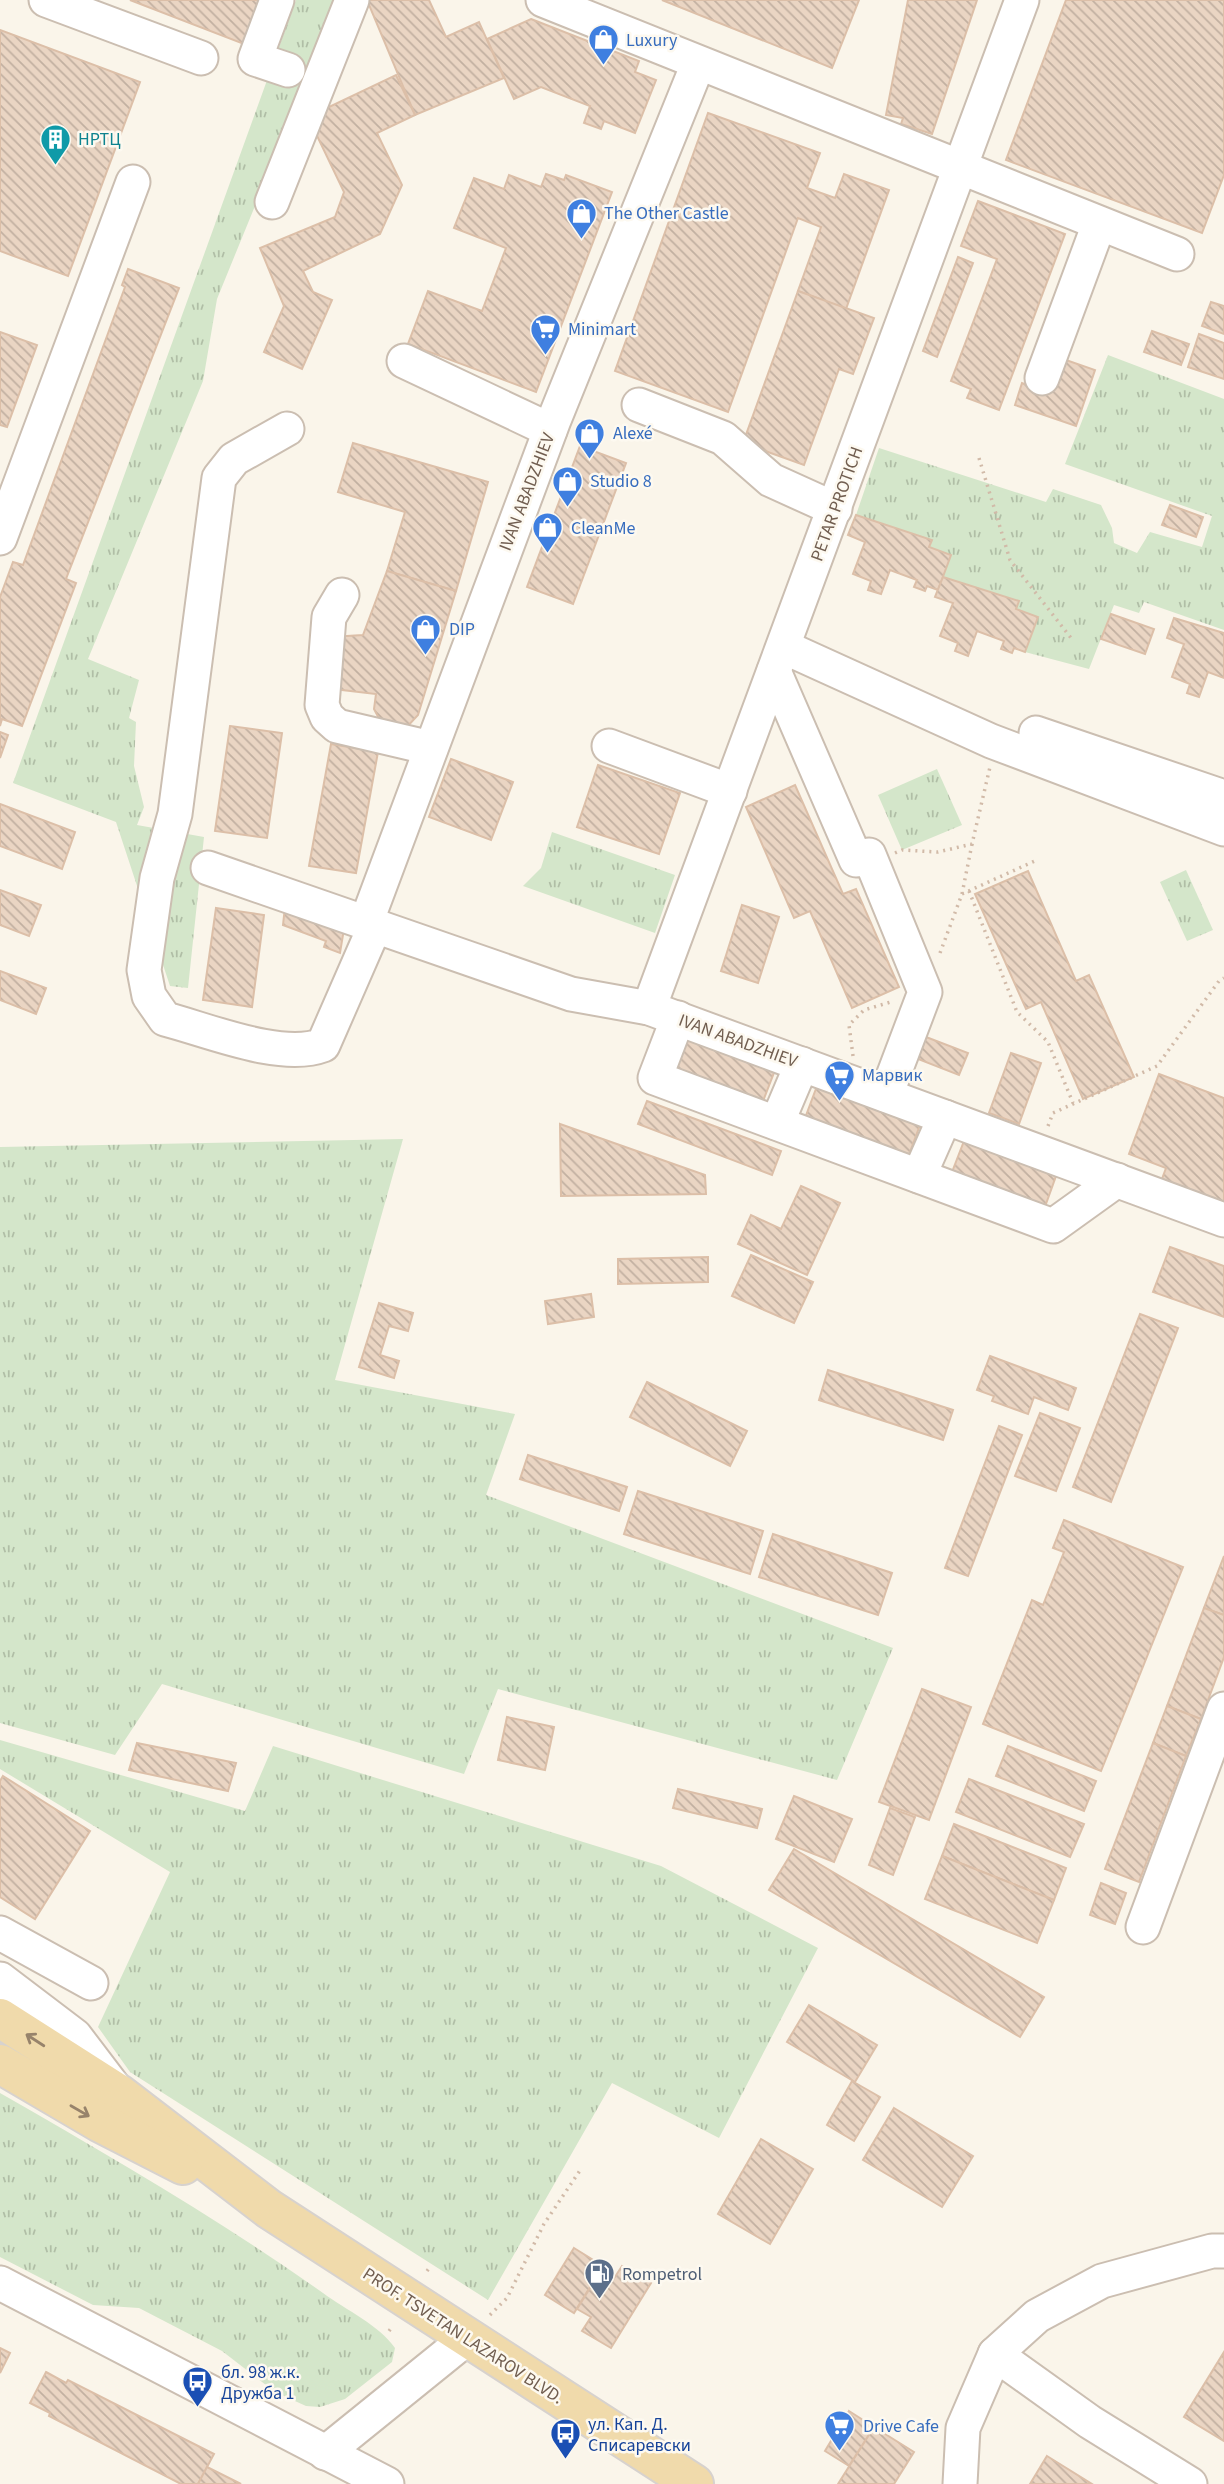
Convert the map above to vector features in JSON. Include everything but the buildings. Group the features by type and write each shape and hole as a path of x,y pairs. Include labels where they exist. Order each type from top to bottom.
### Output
{"main road":[{"name":"PROF. TSVETAN LAZAROV BLVD.","path":"2,1993 119,2094 269,2210 694,2484"},
{"name":"PROF. TSVETAN LAZAROV BLVD.","path":"0,2064 99,2122 269,2210"}],"street":[{"path":"46,0 201,58"},
{"path":"278,0 255,59 288,70"},
{"path":"272,202 352,0"},
{"path":"543,0 613,22 698,64 849,113 961,170 1177,254"},
{"name":"PETAR PROTICH","path":"776,1123 655,1078 663,1013 730,791 1022,0"},
{"name":"IVAN ABADZHIEV","path":"370,924 431,748 550,430 698,64"},
{"path":"1,532 133,182"},
{"path":"1042,378 1099,224"},
{"path":"404,361 550,430"},
{"path":"639,405 723,438 771,480 835,509"},
{"path":"287,429 234,459 219,478 175,814 157,878 144,970 149,996 164,1019 285,1051 309,1051 323,1045 370,924"},
{"path":"342,595 329,617 322,705 327,717 337,726 431,748"},
{"path":"779,659 1224,829"},
{"path":"779,659 856,860 869,855 925,992 886,1095"},
{"path":"1036,733 1224,797"},
{"path":"609,746 730,791"},
{"name":"IVAN ABADZHIEV","path":"208,868 571,994 663,1013 1224,1220"},
{"path":"802,1064 776,1123 1053,1226 1117,1180"},
{"path":"919,1176 945,1117"},
{"path":"1143,1927 1224,1709"},
{"path":"0,1933 91,1983"},
{"path":"2,1993 29,1951"},
{"path":"960,2484 963,2428 995,2354 1037,2316 1102,2281 1212,2251 1224,2251"},
{"path":"0,2283 387,2484"},
{"path":"325,2453 467,2339"},
{"path":"995,2354 1090,2421 1190,2484"}],"path":[{"path":"979,458 1010,560 1071,638"},
{"path":"849,1025 864,1010 925,992 962,894 991,761 991,741"},
{"path":"873,863 902,850 938,852 972,844"},
{"path":"962,894 1037,860"},
{"path":"969,891 1017,1012 1048,1042 1073,1103"},
{"path":"1038,1151 1053,1113 1157,1066 1219,981 1224,978"},
{"path":"467,2339 507,2298 544,2224 581,2169"}],"green space":[{"path":"296,0 339,0 217,299 203,381 88,659 139,680 129,718 136,722 134,766 144,807 137,825 204,837 188,988 170,986 116,822 13,783"},
{"path":"1108,355 1224,399 1224,630 1144,602 1139,613 1114,605 1089,669 1025,652 1038,617 1016,609 1018,601 943,577 929,547 931,540 856,515 879,448 1046,502 1053,489 1101,505 1112,528 1114,543 1137,553 1150,532 1202,547 1212,516 1065,464"},
{"path":"937,769 962,825 902,850 878,795"},
{"path":"552,832 675,875 655,933 523,886 541,868"},
{"path":"1186,870 1213,930 1187,941 1160,882"},
{"path":"403,1139 335,1380 515,1414 486,1495 893,1648 837,1780 498,1689 464,1774 162,1684 115,1755 0,1723 0,1147"},
{"path":"0,1740 245,1811 273,1746 661,1866 818,1948 719,2138 612,2083 488,2300 130,2072 98,2027 170,1872 0,1769"},
{"path":"0,2093 205,2214 362,2318 395,2348 392,2362 345,2399 320,2407 306,2406 275,2392 222,2351 139,2308 93,2305 0,2257"}],"place":[{"name":"Luxury","path":"603,67"},
{"name":"НРТЦ","path":"55,166"},
{"name":"The Other Castle","path":"581,240"},
{"name":"Minimart","path":"545,356"},
{"name":"Alexé","path":"590,460"},
{"name":"Studio 8","path":"567,508"},
{"name":"CleanMe","path":"548,555"},
{"name":"DIP","path":"426,656"},
{"name":"Марвик","path":"839,1102"},
{"name":"Rompetrol","path":"599,2301"},
{"name":"бл. 98 ж.к. Дружба 1","path":"198,2409"},
{"name":"Drive Cafe","path":"840,2453"},
{"name":"ул. Кап. Д. Списаревски","path":"565,2461"}]}
